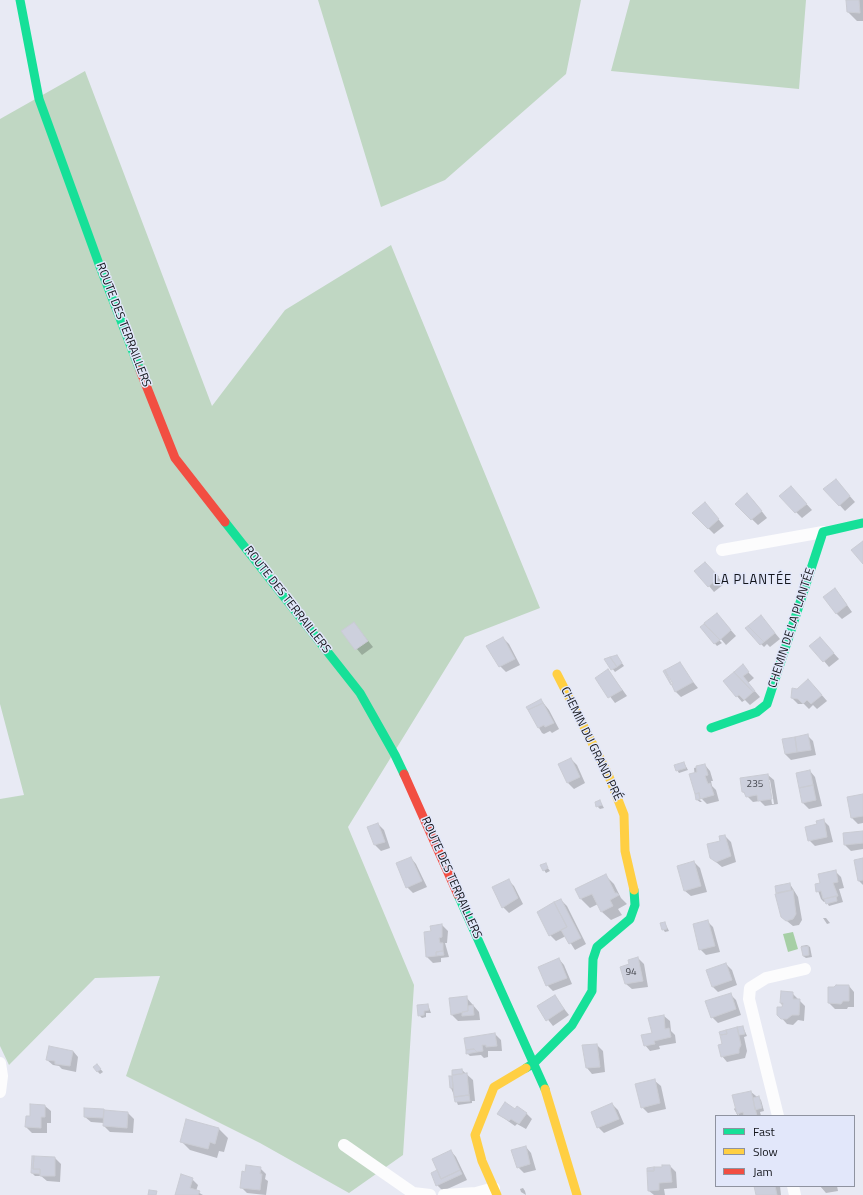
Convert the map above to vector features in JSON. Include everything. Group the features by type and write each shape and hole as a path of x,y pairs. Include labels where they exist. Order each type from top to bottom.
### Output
{"street":[{"name":"ROUTE DES TERRAILLERS","path":"20,0 39,99 99,264 175,458 360,693 395,755 534,1063 553,1109 579,1195"},
{"path":"722,550 823,532 863,523"},
{"name":"CHEMIN DE LA PLANTÉE","path":"711,728 757,712 767,704 823,532"},
{"name":"CHEMIN DU GRAND PRÉ","path":"496,1192 482,1161 474,1134 494,1087 534,1063 572,1025 592,992 593,959 597,947 630,919 635,906 634,890 625,851 624,815 608,774 557,674"},
{"path":"778,1115 749,999 750,988 766,978 805,969"},
{"path":"0,1063 2,1076 0,1092"},
{"path":"344,1145 413,1193 430,1195"},
{"path":"444,1195 496,1192"}],"shaded area":[{"path":"318,0 581,0 566,74 445,180 381,207"},
{"path":"630,0 806,0 799,89 611,71"},
{"path":"85,71 212,406 285,310 391,245 540,608 465,637 348,827 414,985 403,1155 349,1193 260,1143 126,1076 160,976 95,978 9,1065 0,1046 0,799 24,795 0,704 0,119"},
{"path":"793,932 798,949 788,952 783,934"}],"building":[{"path":"846,0 859,0 860,13 847,12"},
{"path":"836,479 850,496 839,506 823,489"},
{"path":"791,486 807,504 795,513 779,496"},
{"path":"747,493 762,511 751,520 735,504"},
{"path":"705,502 719,519 708,529 692,513"},
{"path":"863,541 863,564 851,550"},
{"path":"705,562 719,577 708,587 694,571"},
{"path":"835,588 847,605 836,614 823,597"},
{"path":"717,613 731,630 720,640 704,623"},
{"path":"761,615 775,633 764,642 748,626"},
{"path":"354,622 368,641 355,650 341,631"},
{"path":"704,624 720,640 714,644 700,627"},
{"path":"748,626 764,642 760,645 745,628"},
{"path":"503,637 515,659 499,667 486,646"},
{"path":"820,637 834,653 823,662 809,646"},
{"path":"617,655 622,663 617,667 610,657"},
{"path":"610,657 617,667 611,670 604,659"},
{"path":"680,662 693,682 675,692 665,670"},
{"path":"743,664 749,672 743,676 755,691 753,692 734,672"},
{"path":"608,669 622,690 608,698 595,678"},
{"path":"665,670 673,684 671,685 663,671"},
{"path":"734,672 753,692 744,700 739,695 736,697 723,681"},
{"path":"808,679 822,695 811,704 807,700 803,704 798,699 791,698 792,688 797,689"},
{"path":"541,699 543,703 528,710 526,707"},
{"path":"543,703 554,723 538,728 528,710"},
{"path":"808,734 811,750 797,752 795,737"},
{"path":"795,737 797,752 785,754 782,739"},
{"path":"571,758 580,777 567,783 558,764"},
{"path":"684,762 686,768 676,771 674,765"},
{"path":"705,764 708,775 705,776 708,784 710,783 714,795 700,799 699,793 695,794 689,774 697,772 696,766"},
{"path":"810,770 813,785 799,788 796,773"},
{"path":"768,774 772,799 758,801 757,795 746,797 744,792 742,792 740,778"},
{"path":"813,785 816,800 802,803 799,788"},
{"path":"699,793 700,799 696,800 695,794"},
{"path":"863,794 863,816 851,818 847,797"},
{"path":"600,800 602,805 596,807 595,802"},
{"path":"824,819 827,837 808,841 805,827 817,824 816,821"},
{"path":"378,823 385,842 374,845 367,827"},
{"path":"863,831 863,843 844,845 843,833"},
{"path":"725,835 731,856 716,862 710,858 707,844 720,841 719,836"},
{"path":"411,857 422,881 406,888 396,863"},
{"path":"863,858 863,880 858,881 854,860"},
{"path":"694,861 701,886 684,891 677,866"},
{"path":"546,863 548,868 543,871 540,865"},
{"path":"836,870 838,882 833,883 838,896 823,899 821,891 816,892 815,884 820,883 818,874"},
{"path":"606,874 615,893 619,895 610,900 613,906 601,912 592,894 580,899 575,889"},
{"path":"509,879 518,898 502,908 492,887"},
{"path":"790,883 791,890 776,893 775,886"},
{"path":"793,890 796,914 793,919 786,921 781,917 775,894"},
{"path":"836,896 837,901 826,904 824,899"},
{"path":"561,899 581,938 569,944 561,930 567,927 554,902"},
{"path":"554,902 567,927 549,936 537,912"},
{"path":"708,920 715,946 699,950 693,924"},
{"path":"665,922 667,929 662,930 660,923"},
{"path":"442,924 442,937 439,938 440,943 443,943 443,951 436,952 436,956 426,957 424,932 431,931 430,926"},
{"path":"808,946 809,955 803,956 801,947"},
{"path":"443,951 444,955 436,956 436,952"},
{"path":"638,957 643,981 625,984 620,967 629,964 628,960"},
{"path":"559,958 567,978 546,986 538,967"},
{"path":"726,963 732,980 712,987 706,970"},
{"path":"836,985 849,985 849,1001 843,1001 841,1004 828,1003 828,987 834,987"},
{"path":"781,991 793,992 793,999 800,999 799,1015 792,1015 787,1019 781,1019 777,1015 777,1007 782,1007 783,1003 780,1003"},
{"path":"731,993 736,1009 711,1018 705,1001"},
{"path":"555,995 564,1009 546,1021 537,1006"},
{"path":"467,996 468,1011 451,1015 449,998"},
{"path":"428,1004 429,1010 424,1011 424,1015 418,1016 417,1005"},
{"path":"473,1005 474,1015 462,1016 462,1012 468,1011 468,1006"},
{"path":"664,1015 665,1029 669,1028 671,1037 654,1041 655,1044 644,1046 641,1035 652,1033 648,1018"},
{"path":"743,1026 745,1034 739,1035 737,1027"},
{"path":"737,1027 741,1045 739,1053 721,1057 718,1045 722,1044 720,1035 727,1034 726,1030"},
{"path":"726,1030 727,1034 720,1035 719,1032"},
{"path":"495,1033 497,1046 486,1047 486,1045 482,1045 483,1051 477,1052 474,1049 466,1050 464,1038"},
{"path":"597,1044 600,1067 586,1068 582,1045"},
{"path":"49,1046 73,1051 70,1066 55,1064 55,1061 46,1060"},
{"path":"474,1049 477,1052 466,1054 466,1050"},
{"path":"97,1064 101,1069 97,1072 93,1067"},
{"path":"462,1069 463,1074 452,1075 452,1070"},
{"path":"467,1073 469,1095 454,1097 452,1075"},
{"path":"449,1076 452,1076 453,1088 450,1088"},
{"path":"655,1079 660,1103 641,1108 635,1084"},
{"path":"751,1091 757,1115 744,1115 743,1112 737,1114 732,1095"},
{"path":"469,1095 470,1101 455,1102 454,1097"},
{"path":"759,1096 762,1108 755,1110 753,1098"},
{"path":"505,1102 515,1109 517,1106 527,1113 519,1124 511,1119 509,1121 497,1114"},
{"path":"612,1103 619,1119 597,1128 591,1112"},
{"path":"30,1104 45,1105 45,1117 41,1117 41,1128 25,1127 26,1116 30,1116"},
{"path":"84,1108 104,1109 103,1118 84,1117"},
{"path":"104,1110 128,1112 127,1128 103,1126"},
{"path":"186,1119 219,1128 215,1144 210,1142 208,1149 180,1142"},
{"path":"526,1146 530,1164 517,1168 511,1150"},
{"path":"451,1150 460,1170 441,1179 432,1159"},
{"path":"32,1156 34,1156 33,1169 40,1169 40,1174 31,1173"},
{"path":"34,1156 55,1157 55,1176 40,1176 40,1169 33,1169"},
{"path":"246,1165 261,1167 260,1174 262,1174 260,1190 240,1188 242,1171 245,1172"},
{"path":"662,1165 670,1165 672,1182 659,1183 659,1190 648,1191 647,1171 654,1171 654,1167 662,1167"},
{"path":"654,1167 654,1171 647,1171 647,1168"},
{"path":"437,1170 441,1179 460,1170 462,1174 436,1186 431,1173"},
{"path":"181,1174 193,1178 190,1188 200,1191 198,1195 175,1195"},
{"path":"754,1187 775,1187 777,1195 756,1195"},
{"path":"149,1190 157,1191 156,1195 148,1195"}],"traffic: fast":[{"path":"20,0 39,99 99,264 140,370"},
{"path":"225,522 360,693 404,774"},
{"path":"711,728 757,712 767,704 823,532 863,523"},
{"path":"526,1068 534,1063 572,1025 592,991 593,959 597,947 630,919 635,905 634,890"},
{"path":"458,895 545,1089"}],"traffic: slow":[{"path":"557,674 608,774 624,815 625,851 634,890"},
{"path":"497,1195 482,1161 475,1135 494,1087 526,1068"},
{"path":"545,1089 577,1195"}],"traffic: jam":[{"path":"140,370 175,458 225,522"},
{"path":"404,774 458,895"}],"district":[{"name":"LA PLANTÉE","path":"753,581"}]}
